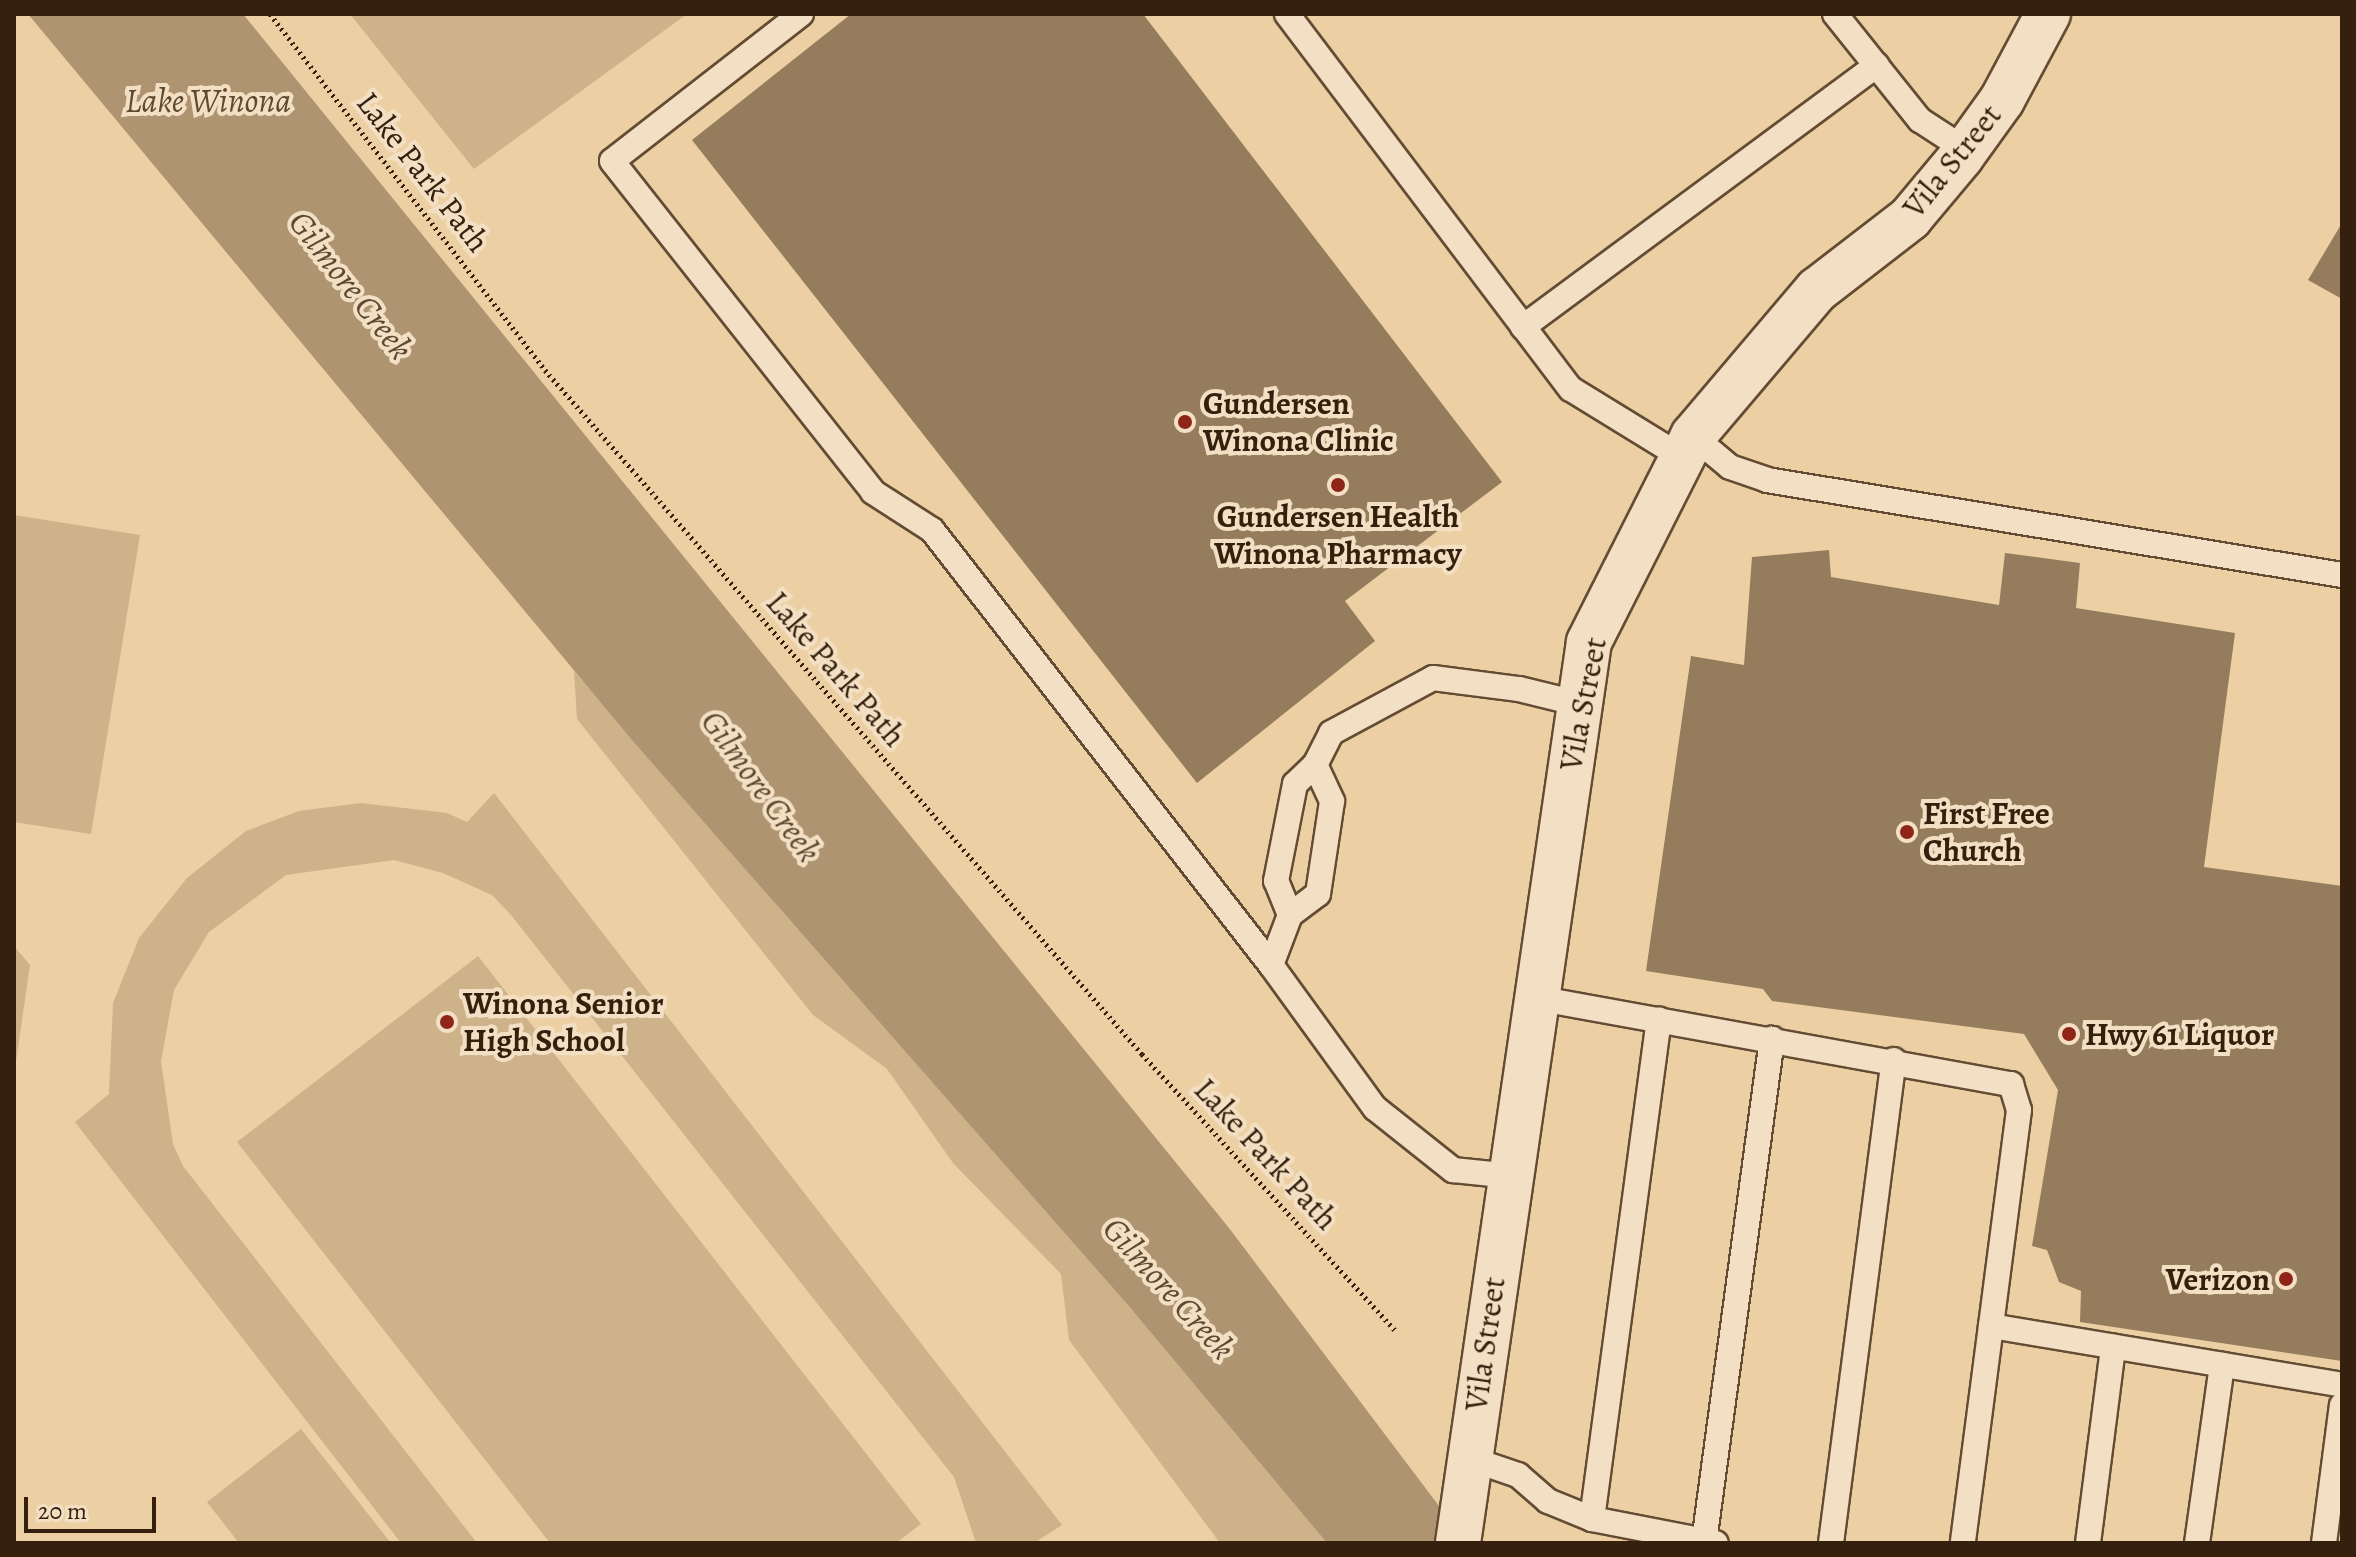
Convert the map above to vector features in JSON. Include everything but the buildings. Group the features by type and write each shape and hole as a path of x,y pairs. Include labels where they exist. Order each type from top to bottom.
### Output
{"street":[{"name":"Vila Street","path":"1458,1543 1467,1463 1589,642 1686,446 1817,290 1910,218 2002,100 2048,14"}],"lane":[{"path":"801,14 612,161 873,492 932,530 1271,965 1375,1108 1453,1170 1512,1176"},
{"path":"1287,14 1571,389 1730,467 1767,480 2342,575"},
{"path":"1835,14 1920,120 1966,150"},
{"path":"1523,327 1877,65"},
{"path":"1290,915 1276,881 1295,784 1315,765 1331,733 1433,678 1519,689 1580,704"},
{"path":"1271,965 1290,915 1318,894 1332,801 1315,765"},
{"path":"1536,998 1894,1060 2011,1084 2017,1095 1963,1543"},
{"path":"1592,1519 1659,1019"},
{"path":"1467,1463 1518,1475 1548,1501 1592,1519 1710,1542 1772,1039"},
{"path":"1831,1543 1894,1060"},
{"path":"1991,1326 2342,1385"},
{"path":"2088,1543 2113,1347"},
{"path":"2197,1543 2222,1365"},
{"path":"2324,1543 2342,1405"}],"path":[{"name":"Lake Park Path","path":"270,14 545,370 1142,1054 1396,1331"}],"shaded area":[{"path":"350,14 687,14 474,169"},
{"path":"14,515 140,535 91,834 14,822"},
{"path":"574,671 1127,1304 1327,1543 1220,1543 1069,1340 1061,1274 953,1163 887,1069 813,1015 577,719"},
{"path":"494,793 1062,1525 1034,1543 976,1543 954,1477 511,915 492,895 443,873 394,860 286,875 209,932 174,990 161,1061 173,1144 183,1166 477,1543 401,1543 75,1122 109,1094 113,1003 139,938 187,878 246,831 299,811 361,803 447,813 467,822"},
{"path":"14,946 30,965 14,1075"},
{"path":"478,956 921,1524 896,1543 550,1543 237,1142"},
{"path":"301,1429 391,1543 239,1543 207,1502"}],"water":[{"name":"Lake Winona","path":"28,14 243,14 1229,1228 1467,1543 1327,1543 1127,1304 632,740"}],"place":[{"name":"Gundersen Winona Clinic","path":"1185,422"},
{"name":"Gundersen Health Winona Pharmacy","path":"1338,485"},
{"name":"First Free Church","path":"1907,832"},
{"name":"Winona Senior High School","path":"447,1022"},
{"name":"Hwy 61 Liquor","path":"2069,1034"},
{"name":"Verizon","path":"2286,1279"}],"water label":[{"name":"Gilmore Creek","path":"351,285"},
{"name":"Gilmore Creek","path":"761,786"},
{"name":"Gilmore Creek","path":"1169,1288"}]}
